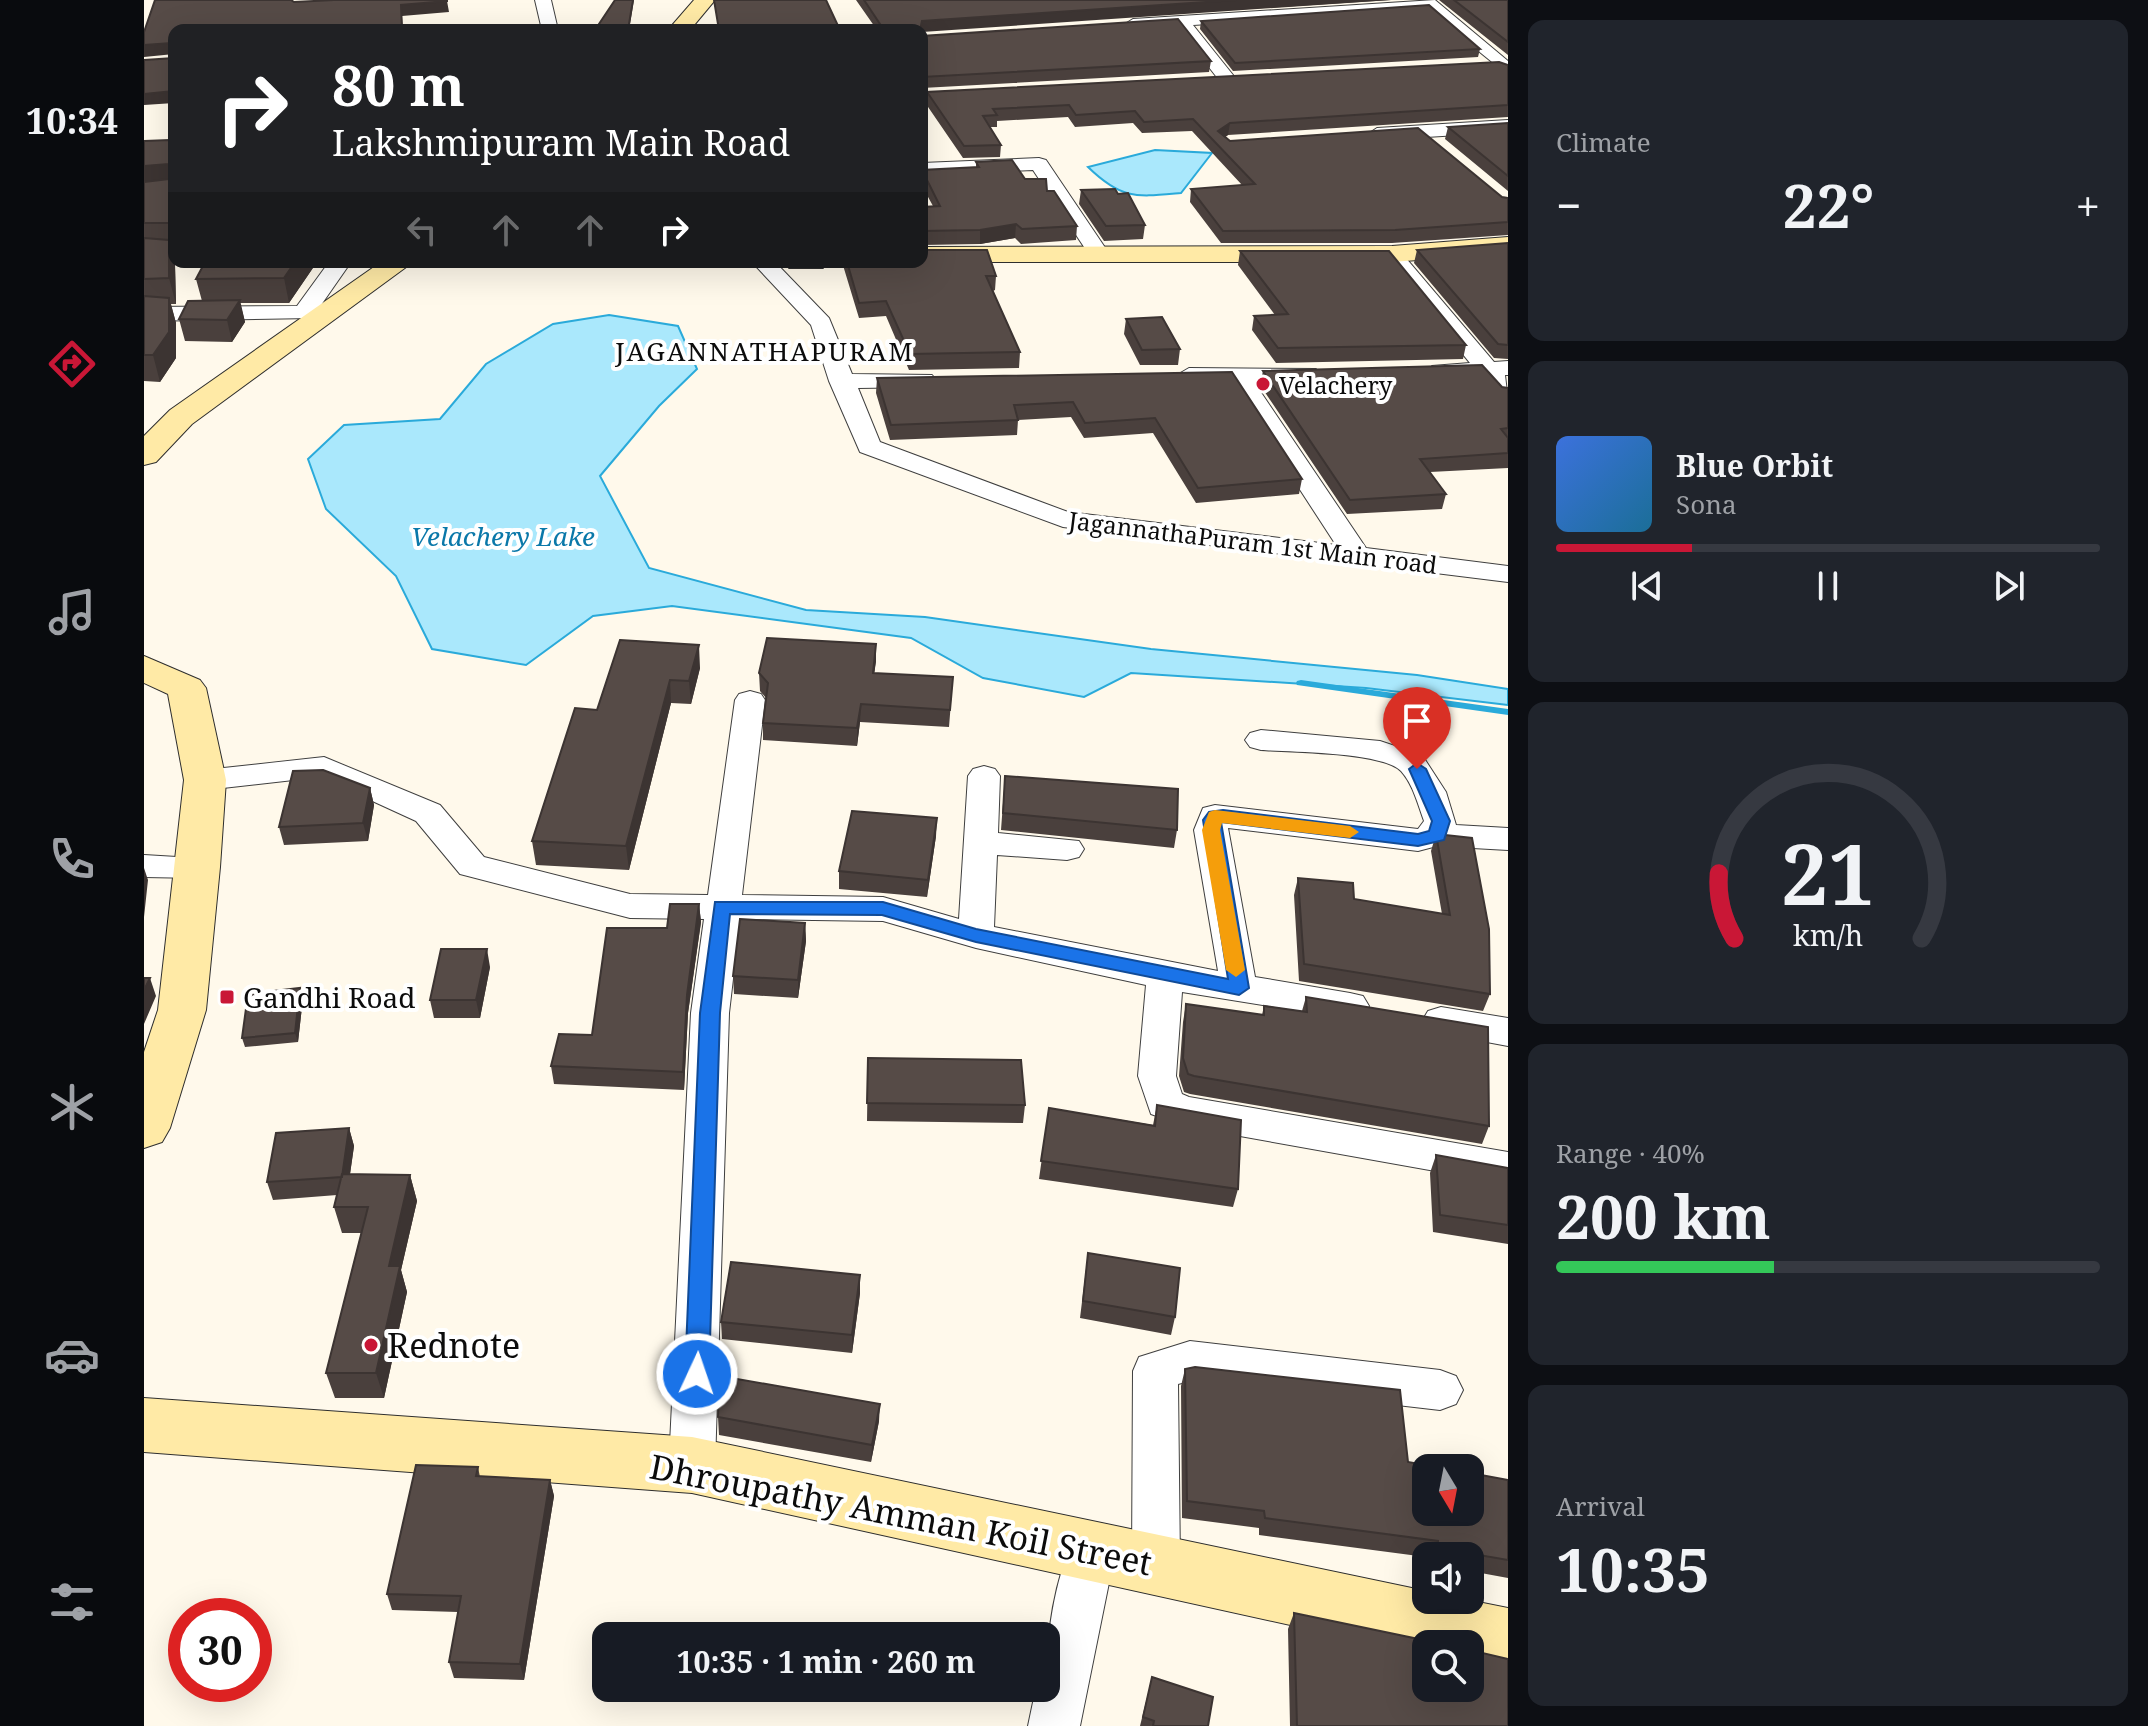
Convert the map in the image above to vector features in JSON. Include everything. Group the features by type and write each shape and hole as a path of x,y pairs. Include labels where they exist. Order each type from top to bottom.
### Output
{"street":[{"path":"543,0 549,24"},
{"path":"684,24 704,1 728,0"},
{"path":"1120,25 1429,3 1506,66"},
{"path":"1181,21 1236,80 1198,82"},
{"path":"1470,66 1506,66"},
{"path":"1358,135 1508,126"},
{"path":"1419,131 1441,149"},
{"path":"928,169 1039,164 1097,252"},
{"path":"928,255 1097,252 1392,254 1508,245"},
{"path":"1392,254 1498,369 1508,394"},
{"path":"144,314 304,313 336,268"},
{"path":"144,455 181,417 391,268"},
{"name":"JagannathaPuram 1st Main road","path":"769,268 821,323 869,447 1063,519 1495,574"},
{"path":"1410,372 1498,369"},
{"path":"1237,374 1356,554"},
{"path":"1158,376 1332,374"},
{"path":"841,381 952,379"},
{"path":"144,668 186,688 205,780 182,1010 144,1128"},
{"path":"692,1465 710,1013 721,907 750,700"},
{"path":"1261,740 1380,751 1411,762 1430,792 1441,821 1437,835"},
{"path":"205,780 324,767 428,813 472,866 630,906 883,909 976,936 1165,976 1508,1032"},
{"path":"976,936 984,776"},
{"path":"1239,988 1211,830 1215,816 1418,840 1437,835 1508,839"},
{"path":"980,843 1067,849"},
{"path":"144,866 198,867"},
{"path":"1165,976 1157,1076 1165,1103 1184,1111 1508,1168"},
{"path":"1156,1565 1155,1371 1190,1361 1440,1390"},
{"name":"Dhroupathy Amman Koil Street","path":"144,1425 692,1465 1508,1641"},
{"path":"1054,1726 1091,1553"}],"water":[{"path":"1155,150 1212,153 1181,193 1130,194 1111,186 1088,167"},
{"name":"Velachery Lake","path":"609,315 678,326 697,369 659,406 600,476 649,568 806,610 925,617 1151,649 1417,675 1508,689 1508,705 1366,688 1131,673 1084,697 983,678 911,638 672,606 593,616 526,665 432,649 396,576 326,509 308,459 344,425 440,419 486,364 553,324"}],"building":[{"path":"155,0 447,0 401,5 402,24 168,24 168,43 144,45 144,32"},
{"path":"615,0 633,0 629,24 599,24"},
{"path":"714,0 826,0 837,24 718,24"},
{"path":"864,0 1236,0 922,21 921,24 880,24"},
{"path":"1454,0 1508,0 1508,42"},
{"path":"1429,5 1480,49 1235,63 1201,21"},
{"path":"1178,19 1211,61 928,77 928,36"},
{"path":"168,58 168,92 144,94 144,60"},
{"path":"1499,62 1508,65 1508,105 1230,123 1218,131 1230,141 1418,128 1502,197 1508,198 1508,222 1395,230 1223,231 1191,189 1255,184 1193,119 1144,122 1135,111 1076,115 1069,105 993,109 997,115 983,116 1001,145 964,146 928,92"},
{"path":"1508,123 1508,176 1448,127"},
{"path":"168,140 168,164 144,166 144,141"},
{"path":"1012,160 1025,179 1046,179 1047,191 1054,191 1077,226 1022,229 1016,224 980,230 928,231 928,207 940,206 928,182 928,170 979,167 976,162"},
{"path":"168,179 168,223 144,223 144,182"},
{"path":"1115,189 1118,194 1128,193 1145,225 1106,226 1081,190"},
{"path":"144,238 168,240 169,278 144,279"},
{"path":"1508,243 1508,345 1498,344 1417,250"},
{"path":"928,250 987,250 996,276 986,276 1020,352 910,354 886,301 859,303 849,268 928,268"},
{"path":"1240,251 1389,251 1466,345 1278,348 1254,316 1288,314"},
{"path":"202,268 291,268 284,278 196,279"},
{"path":"144,296 169,298 169,332 153,355 144,355"},
{"path":"240,300 227,320 179,319 188,301"},
{"path":"1162,317 1180,349 1142,350 1126,319"},
{"path":"1482,365 1502,387 1508,388 1508,428 1501,429 1508,438 1508,453 1420,459 1446,494 1350,500 1263,371"},
{"path":"1232,372 1302,479 1198,488 1155,418 1085,423 1073,402 1014,405 1018,420 891,425 877,378"},
{"path":"767,638 876,644 873,673 953,677 950,710 861,704 857,728 763,723 768,683 759,673"},
{"path":"620,640 699,645 689,681 670,680 626,846 532,841 575,708 597,710"},
{"path":"323,770 370,788 363,823 279,827 293,771"},
{"path":"1005,776 1178,789 1177,830 1003,813"},
{"path":"852,811 937,818 928,880 839,871"},
{"path":"1436,834 1472,838 1489,929 1490,994 1304,964 1298,878 1353,883 1354,899 1450,915"},
{"path":"670,904 699,904 687,995 683,1072 551,1066 559,1034 592,1035 607,928 667,928"},
{"path":"740,919 805,923 798,980 733,976"},
{"path":"441,949 487,949 476,1000 430,1000"},
{"path":"300,988 295,1033 242,1038 248,994"},
{"path":"1306,997 1488,1027 1489,1126 1188,1074 1183,1058 1186,1004 1264,1015 1264,1006 1307,1012"},
{"path":"868,1058 1021,1060 1025,1105 867,1103"},
{"path":"1157,1105 1241,1120 1238,1189 1041,1161 1049,1108 1155,1126"},
{"path":"349,1128 342,1177 267,1182 276,1133"},
{"path":"1436,1155 1508,1168 1508,1225 1440,1215"},
{"path":"342,1174 410,1175 389,1266 400,1266 376,1373 326,1373 368,1207 334,1207"},
{"path":"1088,1253 1180,1268 1175,1317 1083,1301"},
{"path":"731,1262 860,1275 852,1335 721,1322"},
{"path":"1195,1367 1400,1390 1408,1462 1412,1463 1412,1526 1484,1526 1484,1476 1508,1480 1508,1560 1484,1556 1484,1542 1438,1542 1265,1518 1264,1511 1187,1501 1185,1369"},
{"path":"720,1376 880,1404 872,1445 718,1417"},
{"path":"416,1465 478,1467 476,1476 550,1480 520,1664 449,1662 461,1596 387,1594"},
{"path":"1294,1613 1412,1638 1412,1702 1484,1702 1484,1653 1508,1659 1508,1726 1297,1726"},
{"path":"1152,1677 1213,1697 1208,1726 1153,1726 1154,1721 1143,1717"}],"waterway":[{"path":"1301,683 1508,712"}],"slow traffic":[{"path":"1236,970 1211,830 1215,816 1350,832"}],"place":[{"name":"Velachery","path":"1263,384"},
{"name":"Gandhi Road","path":"227,997"},
{"name":"Rednote","path":"371,1345"}],"district":[{"name":"JAGANNATHAPURAM","path":"765,351"}],"route":[{"path":"697,1374 710,1013 721,907 883,909 976,936 1165,976 1239,988 1211,830 1215,816 1418,840 1437,835 1441,821 1417,769"}]}
